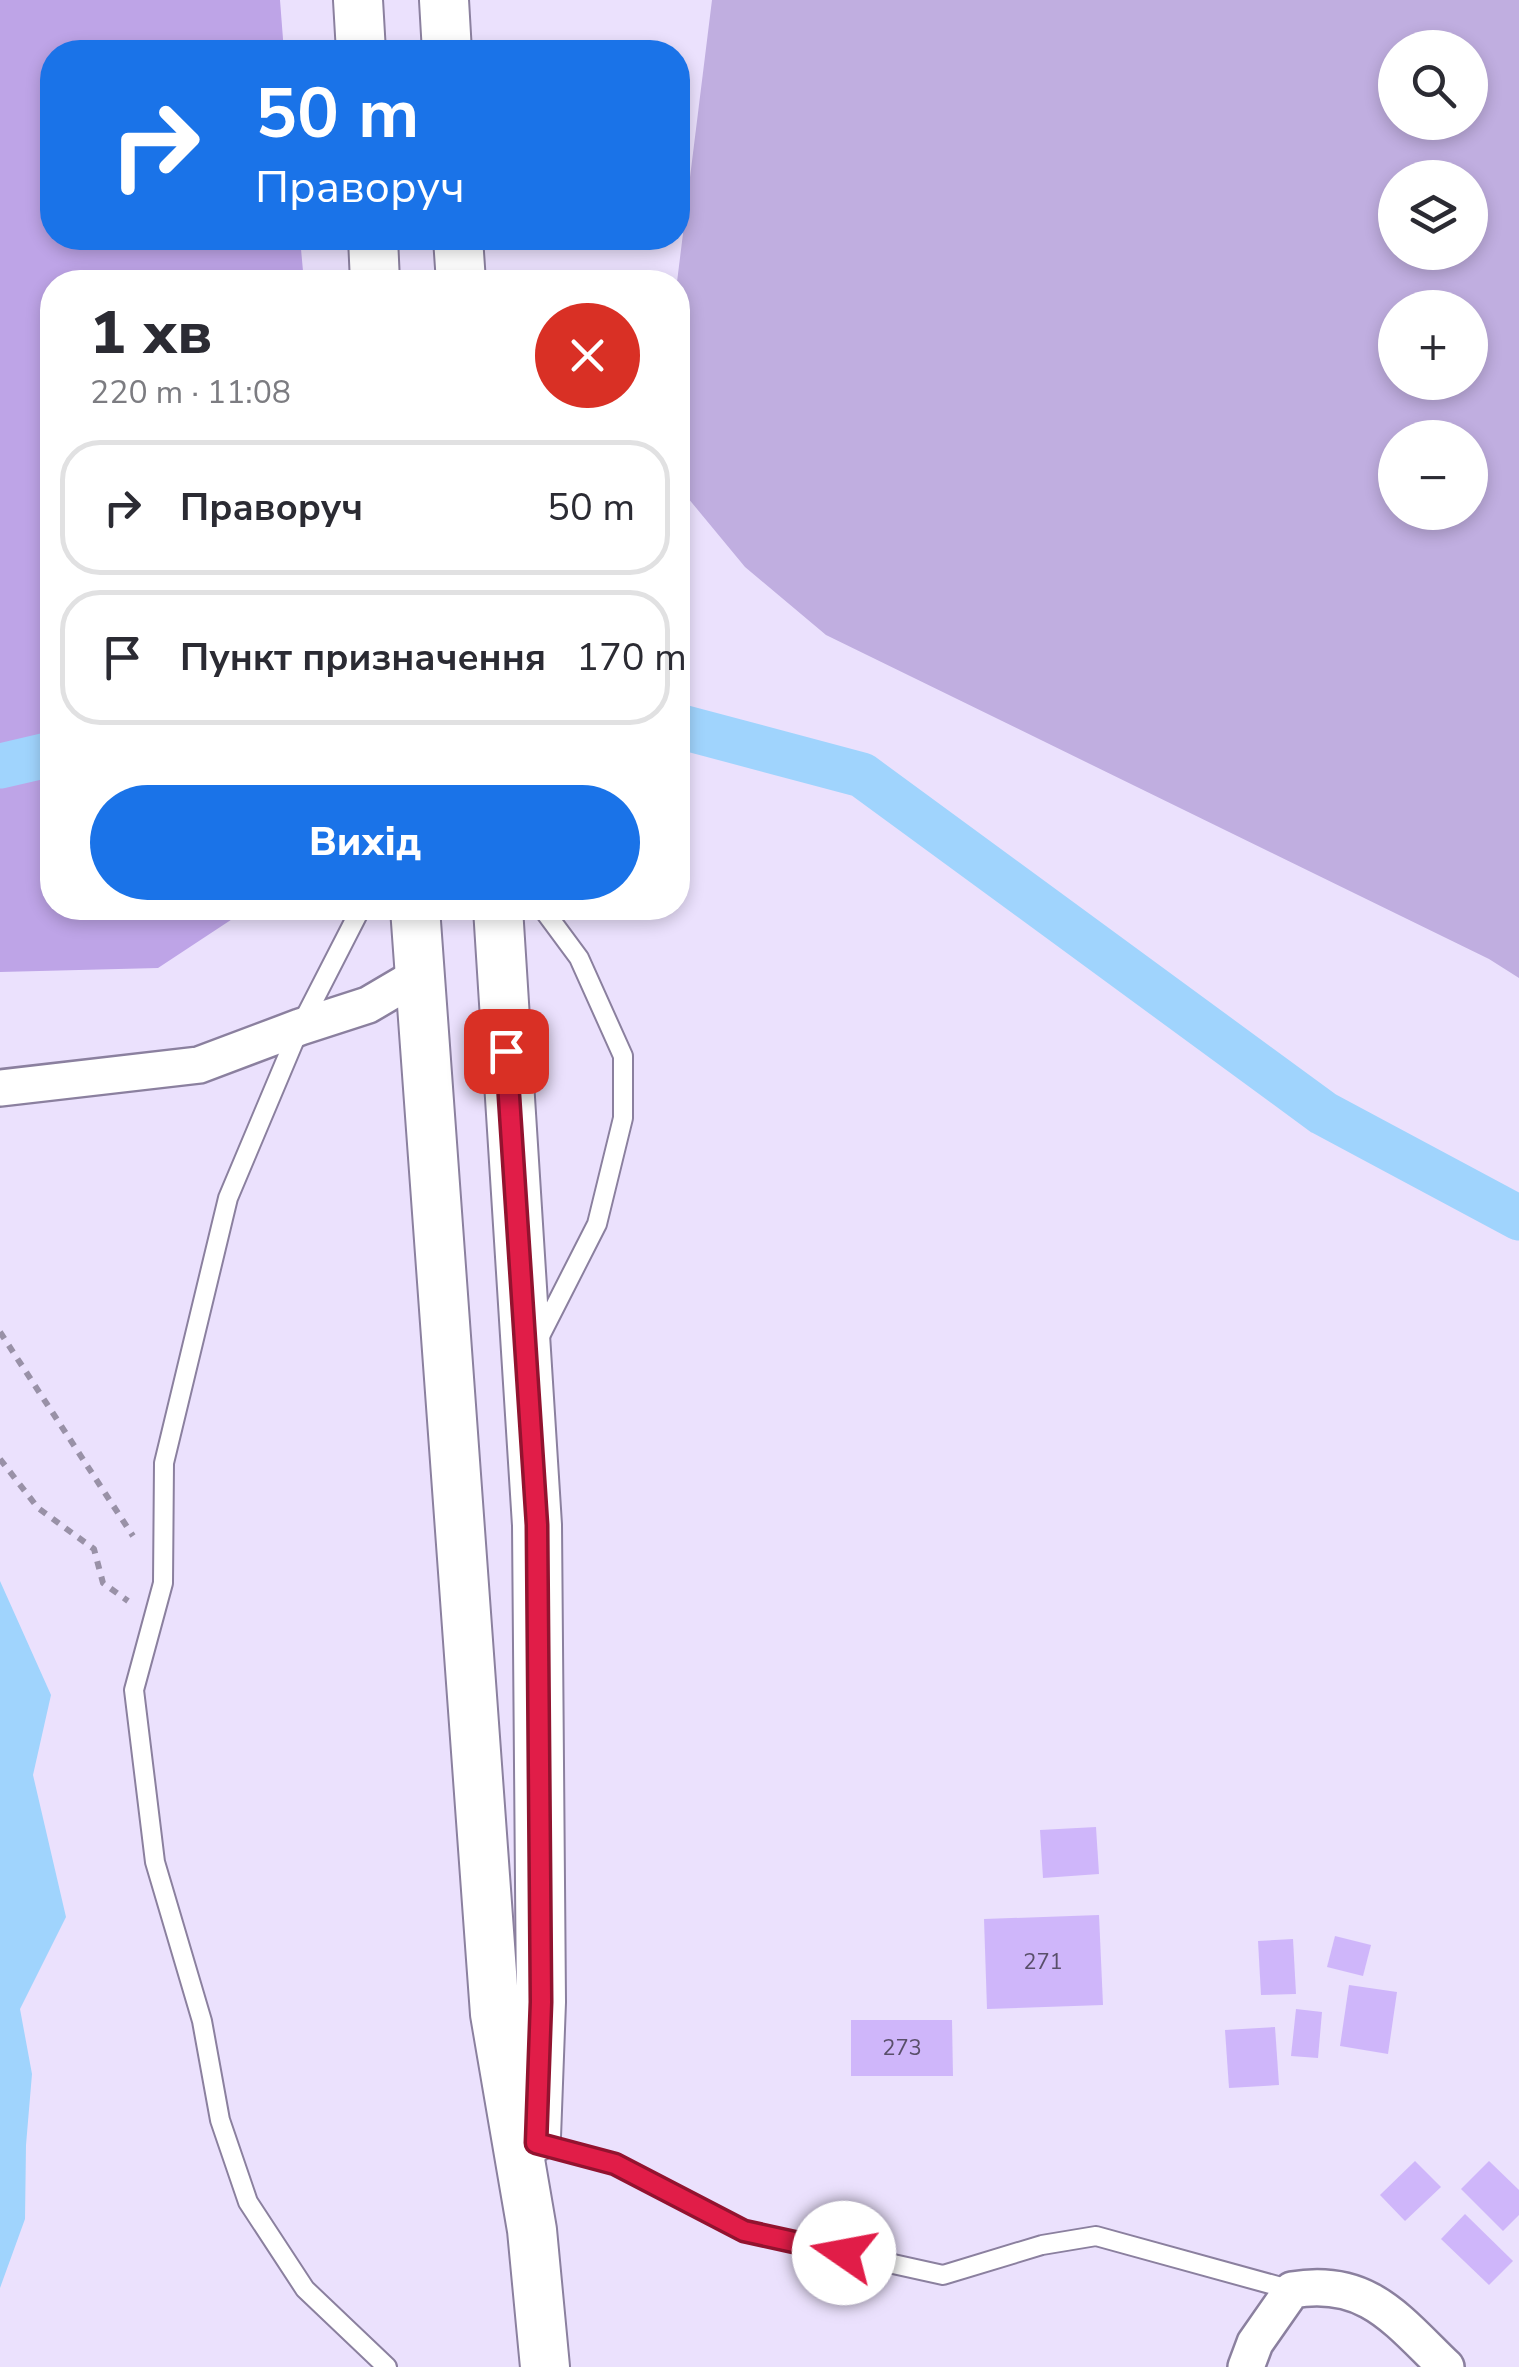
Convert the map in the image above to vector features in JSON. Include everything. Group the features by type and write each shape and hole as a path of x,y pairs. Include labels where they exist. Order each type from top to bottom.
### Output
{"street":[{"path":"358,0 360,40"},
{"path":"444,0 446,40"},
{"path":"416,920 495,2014 532,2230 545,2367"},
{"path":"499,920 537,1525 541,2002 532,2230"},
{"path":"0,1088 199,1065 368,1005 419,976"},
{"path":"1246,2367 1255,2343 1292,2290 1319,2286 1355,2293 1383,2307 1446,2367"}],"lane":[{"path":"355,920 300,1027 228,1198 164,1463 163,1583 134,1690 155,1862 202,2022 220,2120 248,2202 304,2289 387,2367"},
{"path":"526,1363 597,1224 623,1118 623,1056 579,958 551,920"},
{"path":"536,2143 615,2164 744,2231 943,2275 1042,2245 1096,2236 1292,2290"}],"path":[{"path":"0,1332 163,1583"},
{"path":"0,1459 38,1508 94,1549 103,1583 153,1620"}],"shaded area":[{"path":"0,0 280,0 283,40 40,40 40,250 301,250 303,270 40,270 40,920 231,920 158,968 0,972"},
{"path":"712,0 1519,0 1519,978 1489,959 826,635 745,567 690,501 690,270 678,270 681,250 690,250 690,177"}],"water":[{"path":"0,1581 51,1695 33,1775 66,1917 20,2009 32,2074 25,2219 0,2288"}],"building":[{"path":"1096,1827 1099,1874 1043,1878 1040,1830"},
{"path":"1099,1915 1103,2005 987,2009 984,1919"},
{"path":"1335,1936 1371,1945 1363,1976 1327,1967"},
{"path":"1293,1939 1296,1994 1261,1995 1258,1941"},
{"path":"1349,1985 1397,1992 1388,2054 1340,2046"},
{"path":"1296,2009 1322,2012 1318,2058 1291,2056"},
{"path":"851,2020 952,2020 953,2076 851,2076"},
{"path":"1275,2027 1279,2085 1229,2088 1225,2030"},
{"path":"1415,2161 1441,2187 1405,2221 1380,2195"},
{"path":"1489,2161 1519,2190 1519,2215 1503,2231 1461,2189"},
{"path":"1465,2214 1513,2261 1489,2285 1441,2239"}],"waterway":[{"path":"690,729 862,775 1323,1113 1519,1218"},
{"path":"0,766 40,757"}],"route":[{"path":"506,1051 537,1525 541,2002 536,2143 615,2164 744,2231 844,2253"}]}
